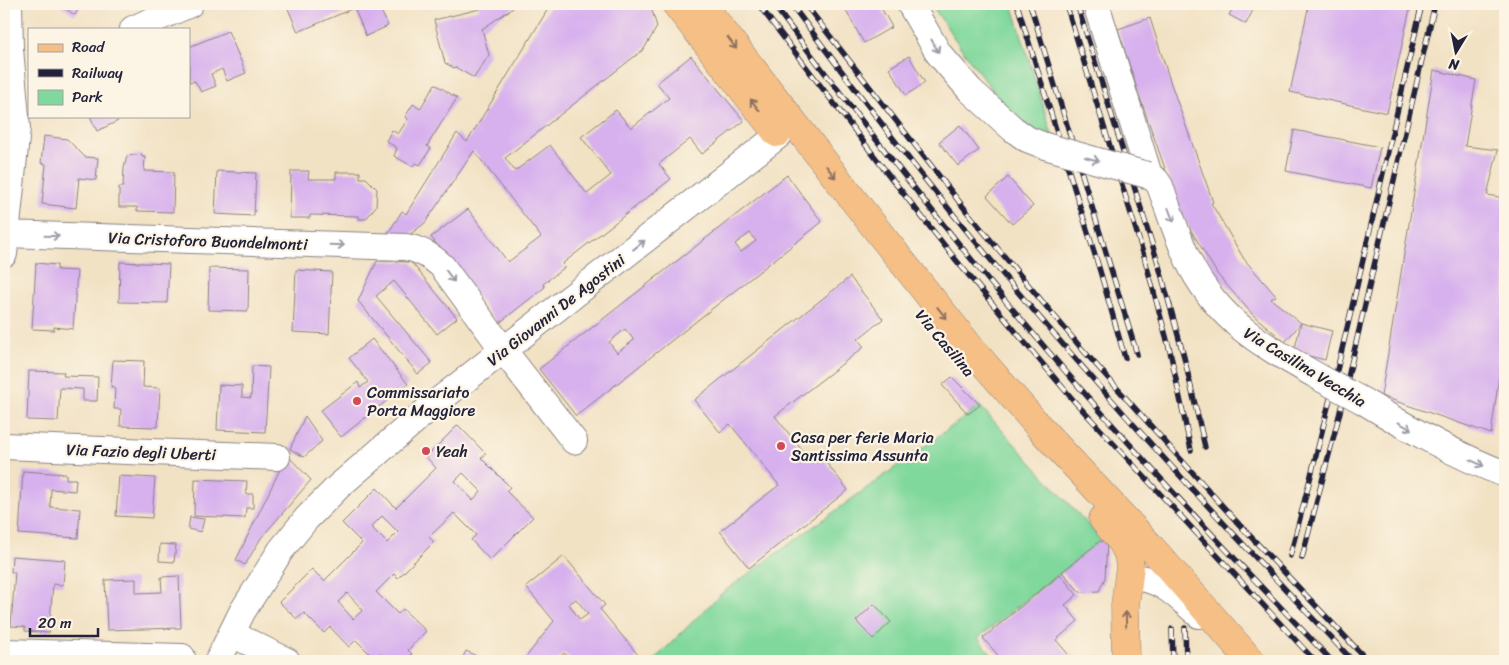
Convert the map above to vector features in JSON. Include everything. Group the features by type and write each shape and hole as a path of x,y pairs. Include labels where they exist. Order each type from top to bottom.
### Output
{"main road":[{"name":"Via Casilina","path":"676,4 933,330 995,403 1120,538 1128,554 1129,578"},
{"name":"Via Casilina","path":"702,4 872,225 983,362 1040,428 1149,545 1243,653"},
{"path":"1126,661 1125,606 1129,578"}],"street":[{"path":"4,241 17,128 12,81 9,4"},
{"path":"135,28 190,4"},
{"path":"910,4 939,54 970,90 1013,129 1027,139 1045,146 1148,175"},
{"name":"Via Casilina Vecchia","path":"1096,4 1148,175 1156,180 1160,186 1191,267 1208,292 1232,320 1266,347 1324,380 1428,438 1477,463 1505,474"},
{"name":"Via Giovanni De Agostini","path":"218,661 255,589 281,550 307,518 339,486 433,406 779,135"},
{"name":"Via Cristoforo Buondelmonti","path":"4,241 412,248 424,252 442,266 504,351"},
{"path":"504,351 574,441"},
{"name":"Via Fazio degli Uberti","path":"4,446 278,457"},
{"name":"Via Casilina","path":"1129,578 1148,579 1165,586 1243,653"},
{"path":"232,634 287,661"},
{"path":"4,652 182,657"}],"green space":[{"path":"931,4 1012,4 1053,138 1044,137 1007,110"},
{"path":"980,406 1102,540 978,638 997,661 653,661 722,593"}],"building":[{"path":"58,4 82,4 75,15"},
{"path":"286,4 378,4 388,26 366,36 354,8 298,32"},
{"path":"477,4 510,4 513,8 482,29 489,55 474,78 445,63 434,20 480,9"},
{"path":"551,4 648,4 651,7 657,27 644,49 505,158 515,171 550,145 587,194 611,175 581,137 616,110 631,128 669,98 657,83 691,56 744,121 702,154 690,139 659,164 671,179 562,264 565,267 543,284 545,287 498,324 431,237 468,209 508,262 541,237 474,151 425,223 408,236 387,235 402,211 406,214 457,133 467,142"},
{"path":"842,4 879,4 892,27 864,43"},
{"path":"1235,4 1256,4 1246,24 1229,15"},
{"path":"1309,4 1411,4 1387,113 1290,92"},
{"path":"1150,18 1171,84 1213,202 1211,203 1244,259 1276,296 1271,299 1301,323 1285,342 1253,315 1218,275 1181,214 1118,29"},
{"path":"228,31 246,73 227,81 222,69 211,74 216,86 201,92 195,81 190,82 190,47"},
{"path":"909,56 925,83 906,95 889,68"},
{"path":"1434,70 1476,80 1465,146 1498,150 1487,195 1505,198 1505,334 1491,434 1381,396"},
{"path":"435,84 457,98 427,146 431,148 420,165 416,163 412,166 394,156 397,148 386,141 392,130 398,134 408,119 405,117 413,104 420,109"},
{"path":"91,118 120,118 117,119 118,121 97,131"},
{"path":"960,125 979,150 958,166 939,142"},
{"path":"1294,130 1380,147 1371,188 1286,171"},
{"path":"44,136 67,139 85,157 98,158 96,180 79,178 76,208 42,204 46,164 41,163"},
{"path":"142,154 142,157 145,157 144,171 174,172 173,212 137,211 137,207 119,207 119,187 123,187 127,156"},
{"path":"217,171 256,173 254,216 215,214"},
{"path":"291,171 309,171 308,179 336,179 336,172 360,172 360,178 366,178 377,189 376,206 366,219 359,219 359,216 310,215 310,218 290,218"},
{"path":"787,175 822,222 576,416 539,369","holes":["750,233 756,241 741,252 735,244","625,329 634,340 617,353 609,342"]},
{"path":"1008,177 1033,206 1012,224 987,196"},
{"path":"377,261 411,262 457,318 437,334 394,281 376,296 432,363 418,374 358,301"},
{"path":"120,262 169,264 167,303 119,302"},
{"path":"36,263 57,265 57,270 77,271 73,329 54,327 54,330 32,329"},
{"path":"209,268 249,269 248,311 208,310"},
{"path":"296,270 332,272 329,334 293,332"},
{"path":"850,277 883,319 858,339 864,347 775,416 808,458 817,451 848,490 749,568 720,531 779,485 730,424 720,432 694,400"},
{"path":"1301,323 1332,331 1325,360 1294,352"},
{"path":"372,339 408,384 341,437 320,411 358,382 360,388 368,382 349,358"},
{"path":"113,360 144,361 143,387 160,388 158,427 120,426 121,409 114,409 115,387 111,387"},
{"path":"252,366 269,367 265,432 217,430 219,385 242,386 242,397 251,398"},
{"path":"29,371 64,372 63,376 98,377 97,401 83,401 83,389 60,388 58,421 27,420"},
{"path":"952,377 980,405 968,414 942,385"},
{"path":"305,416 322,441 304,457 290,449"},
{"path":"458,425 486,454 481,458 510,487 506,491 533,517 490,560 471,540 476,535 454,513 429,537 434,542 398,578 394,574 376,592 398,614 403,609 426,631 408,650 412,654 405,661 389,661 381,654 375,659 356,640 349,647 330,627 324,633 304,613 297,619 279,602 312,569 324,581 362,543 342,523 377,488 396,508 436,468 426,457","holes":["463,473 481,491 473,500 455,481","382,516 398,532 387,543 371,527","347,593 363,610 353,619 338,602"]},
{"path":"287,455 311,480 261,538 245,565 236,560"},
{"path":"23,471 66,474 66,479 76,479 75,491 51,489 50,507 80,509 78,538 19,534"},
{"path":"119,476 155,478 152,518 116,516"},
{"path":"195,479 247,481 246,494 253,494 253,508 246,508 245,518 194,516"},
{"path":"190,517 204,519 201,532 188,529"},
{"path":"1100,541 1107,542 1105,578 1099,591 1080,592 1062,572"},
{"path":"160,544 176,545 174,562 159,561"},
{"path":"12,556 65,560 63,585 53,584 49,633 25,631 25,627 11,626 15,572 11,572"},
{"path":"564,556 605,605 600,609 638,655 634,661 572,661 564,653 557,661 523,661 554,621 526,587","holes":["576,599 588,614 580,620 569,604"]},
{"path":"1060,574 1077,595 1065,605 1078,621 1056,640 1074,661 1003,661 983,638"},
{"path":"179,576 181,628 107,630 105,580 136,579 136,593 162,592 161,577"},
{"path":"874,604 891,622 873,639 856,621"},
{"path":"466,651 487,661 461,661"}],"railway":[{"path":"758,4 888,174 956,260 1036,356 1075,402 1315,661"},
{"path":"773,4 899,169 1031,331 1179,499 1332,661"},
{"path":"791,4 920,173 1024,299 1186,482 1353,661"},
{"path":"805,4 968,213 1082,349 1236,521 1368,661"},
{"path":"1017,4 1125,358"},
{"path":"1030,4 1137,354"},
{"path":"1066,4 1144,256 1170,351 1191,450"},
{"path":"1077,4 1159,266 1184,357 1205,447"},
{"path":"1290,556 1342,349 1422,4"},
{"path":"1302,558 1339,416 1435,4"},
{"path":"1185,628 1186,661"},
{"path":"1172,629 1173,661"}],"place":[{"name":"Commissariato Porta Maggiore","path":"357,401"},
{"name":"Casa per ferie Maria Santissima Assunta","path":"781,446"},
{"name":"Yeah","path":"426,451"}]}
